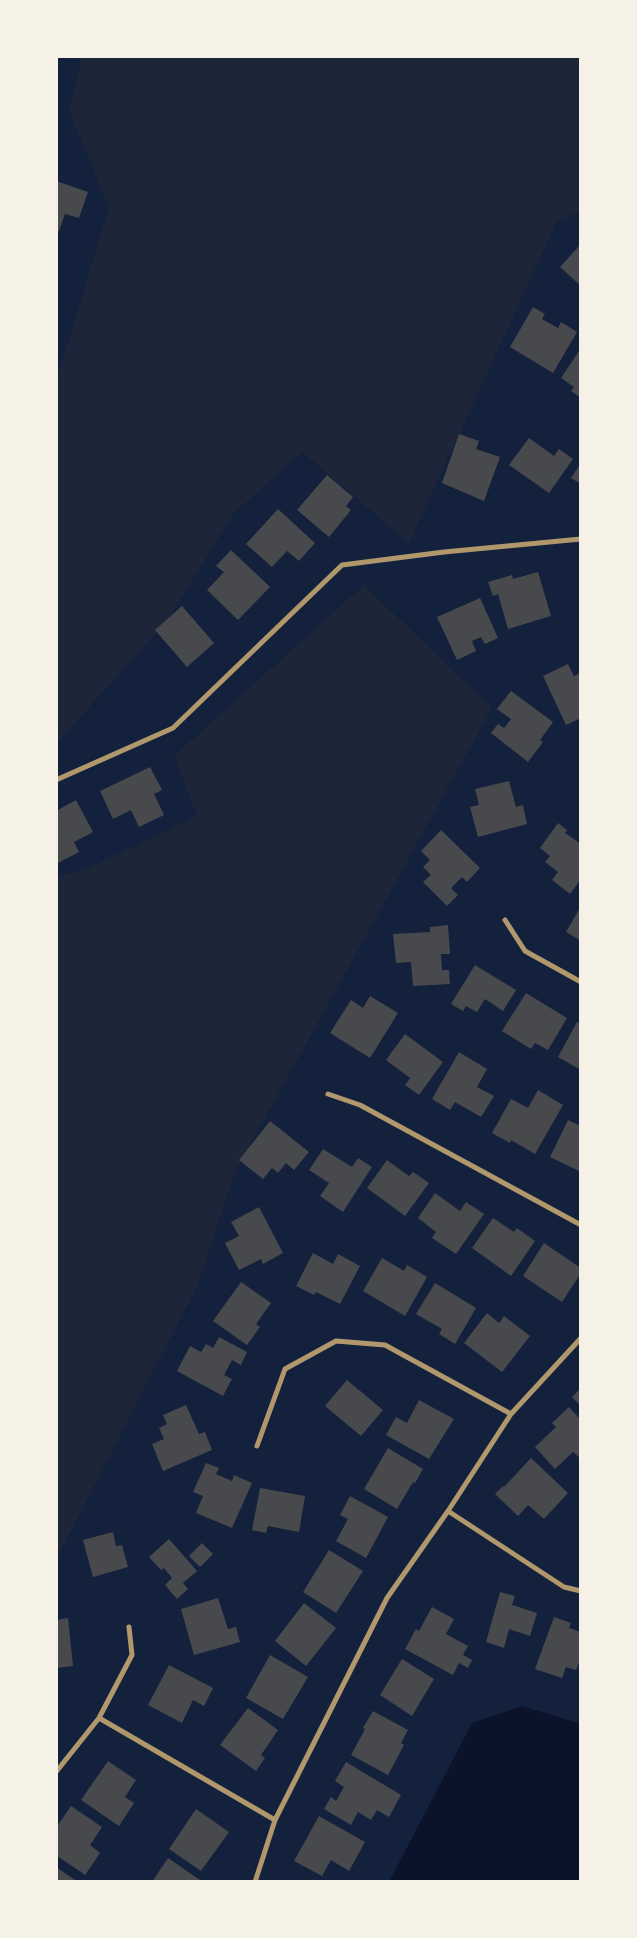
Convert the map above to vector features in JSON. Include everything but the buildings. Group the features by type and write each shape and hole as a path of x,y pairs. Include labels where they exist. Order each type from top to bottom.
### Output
{"street":[{"path":"56,780 173,728 342,565 435,553 581,539"},
{"path":"505,920 525,951 581,982"},
{"path":"328,1094 360,1105 581,1225"},
{"path":"255,1882 275,1820 387,1598 448,1511 511,1414 581,1338"},
{"path":"257,1446 285,1369 336,1341 385,1345 511,1414"},
{"path":"448,1511 564,1587 581,1591"},
{"path":"56,1772 99,1718 132,1655 129,1627"},
{"path":"99,1718 275,1820"}],"shaded area":[{"path":"82,56 581,56 581,211 557,221 409,543 302,452 233,514 167,621 56,744 56,382 109,208 69,110"},
{"path":"364,585 492,708 235,1172 198,1284 56,1560 56,876 82,871 197,816 174,756"},
{"path":"522,1706 581,1724 581,1882 389,1882 472,1723"}]}
